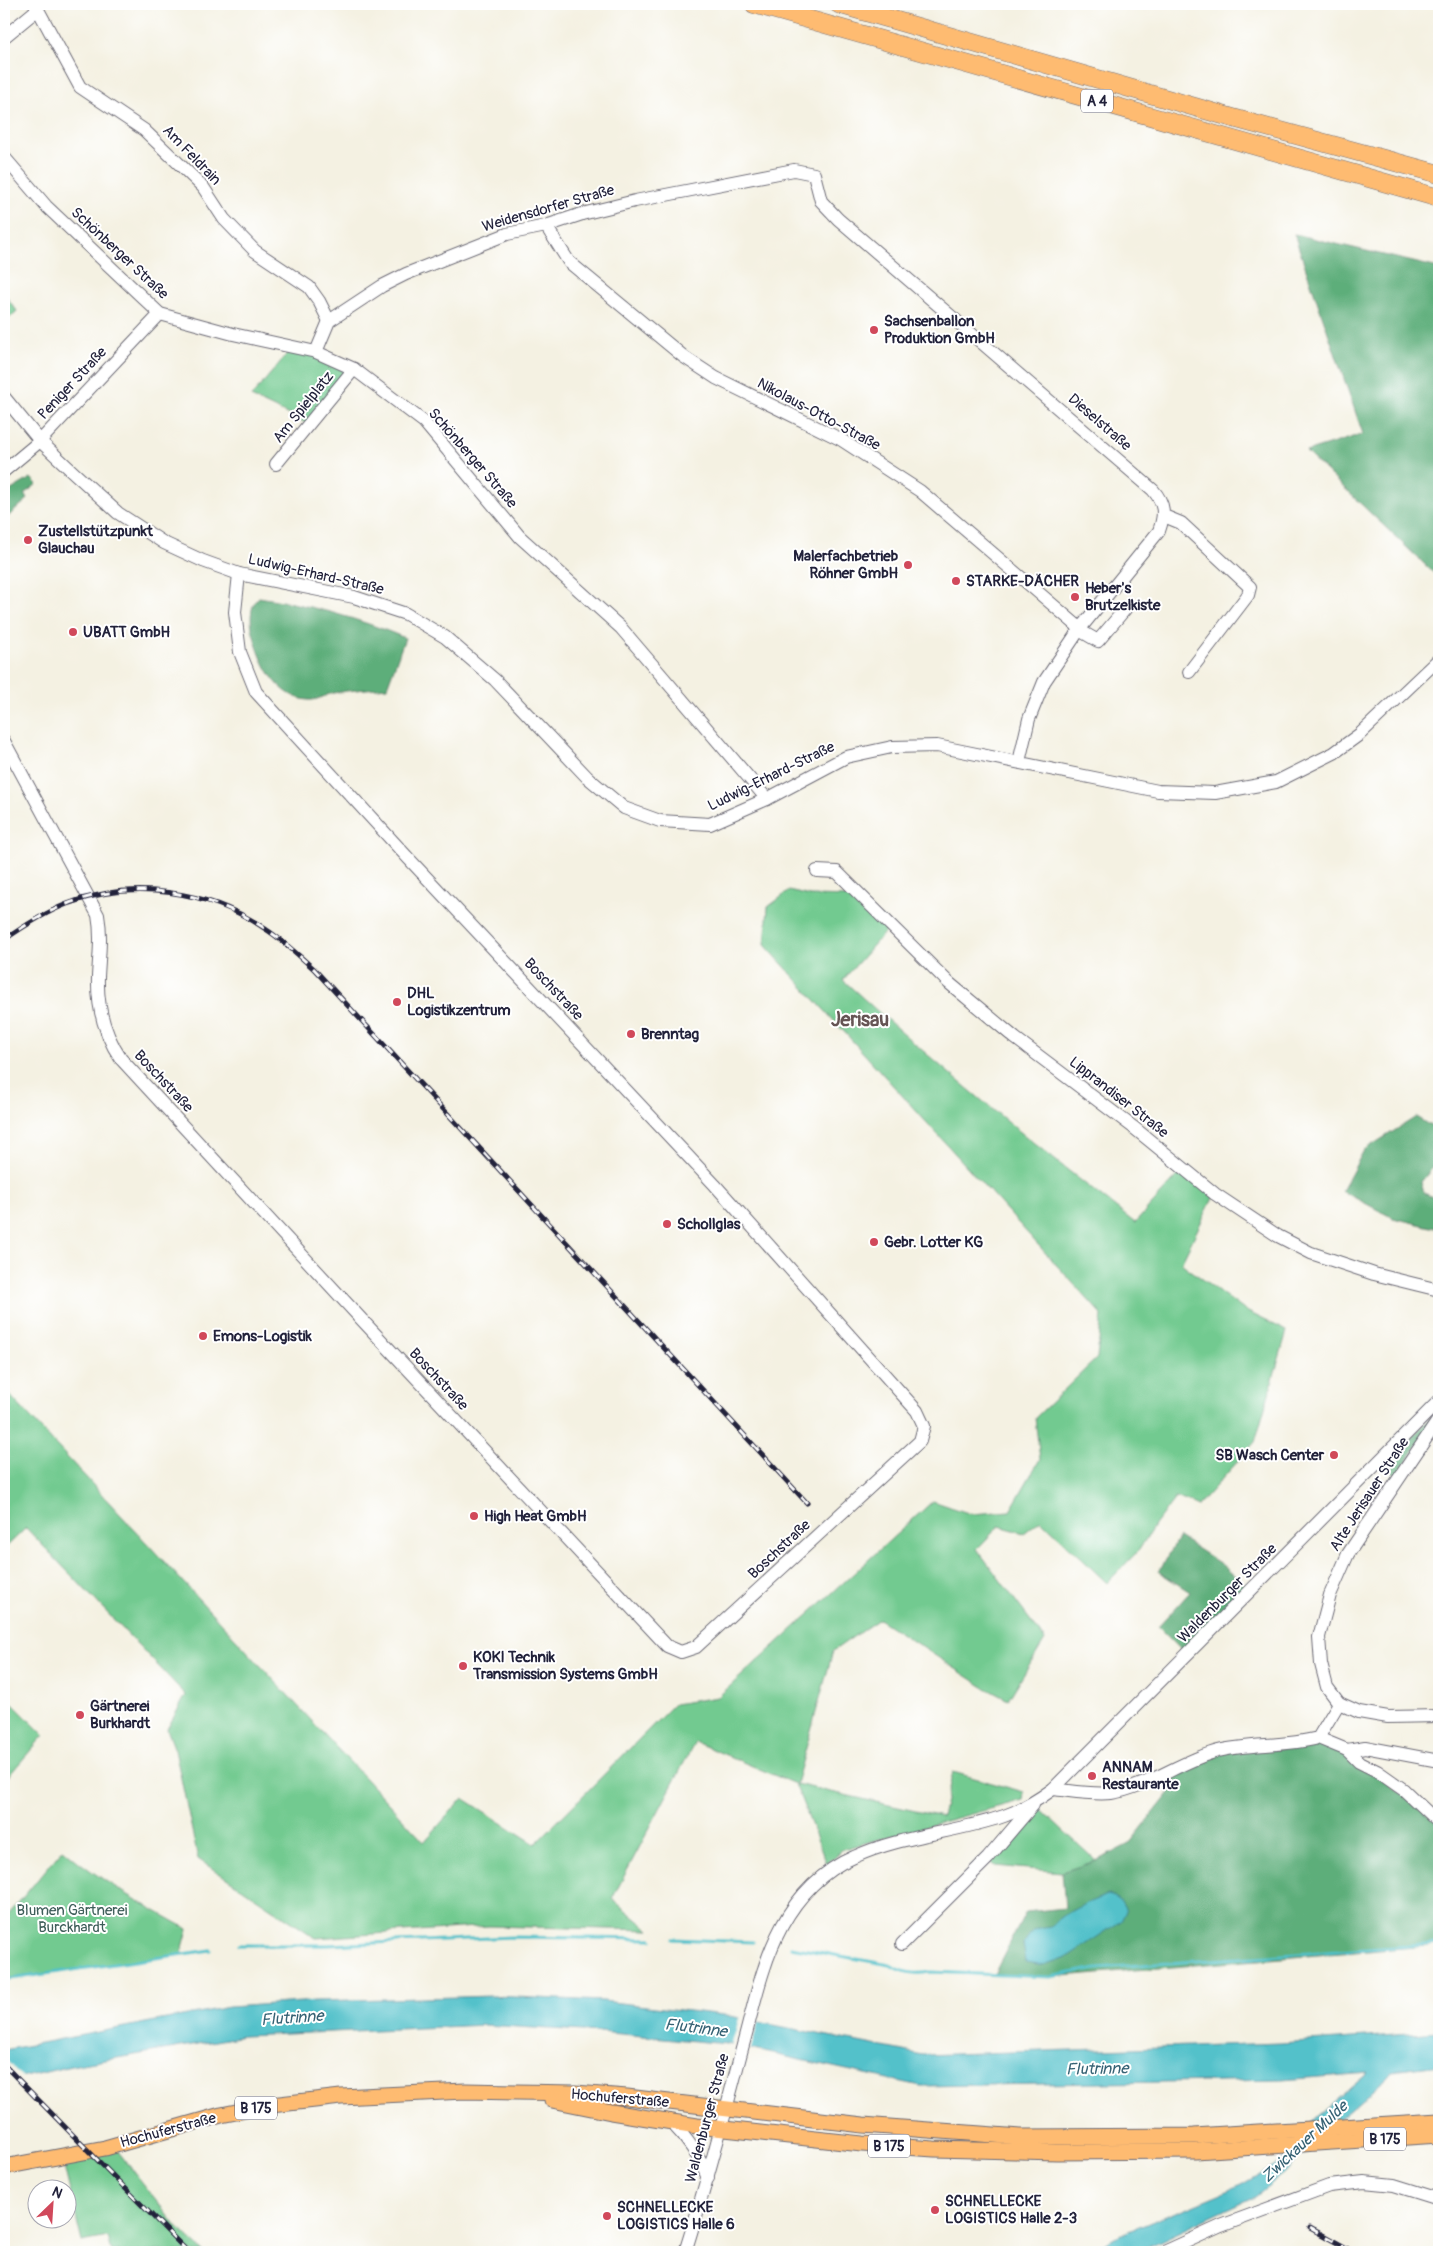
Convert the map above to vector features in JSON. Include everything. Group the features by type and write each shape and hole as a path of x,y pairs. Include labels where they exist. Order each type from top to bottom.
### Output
{"highway":[{"name":"A 4","path":"754,4 1439,198"},
{"name":"A 4","path":"838,4 1233,118 1439,174"}],"main road":[{"name":"Hochuferstraße","path":"4,2167 105,2148 221,2116 271,2105 341,2097 465,2091 576,2093 618,2096 727,2110"},
{"name":"Hochuferstraße","path":"513,2092 671,2122 722,2129"},
{"name":"B 175","path":"727,2110 863,2125 1020,2137 1124,2138 1439,2121"},
{"name":"B 175","path":"722,2129 862,2144 1057,2152 1196,2151 1439,2135"}],"street":[{"name":"Am Feldrain","path":"4,37 37,6 80,87 144,130 202,187 224,219 255,251 308,287 319,301 329,321"},
{"name":"Schönberger Straße","path":"4,157 46,206 160,314 233,334 316,352 354,370 424,422 520,538 621,628 767,799"},
{"name":"Weidensdorfer Straße","path":"329,321 382,286 406,274 507,234 546,226 582,214 635,201 794,170"},
{"name":"Dieselstraße","path":"794,170 814,174 821,201 838,219 1153,490 1162,500 1164,516"},
{"name":"Nikolaus-Otto-Straße","path":"546,226 569,262 684,357 716,378 840,440 912,486 1080,629 1098,641 1126,608"},
{"name":"Peniger Straße","path":"4,471 40,441 160,314"},
{"path":"316,352 329,321"},
{"name":"Am Spielplatz","path":"276,464 354,370"},
{"name":"Ludwig-Erhard-Straße","path":"4,397 40,441 118,513 164,543 203,561 239,574 354,597 406,614 445,637 494,680 587,777 624,808 660,821 710,824 767,799 846,757 892,747 936,746 1158,791 1215,793 1276,782 1334,753 1360,734 1439,658"},
{"path":"1019,762 1029,719 1044,682 1080,629 1159,531 1164,516 1181,524 1250,587 1248,595 1189,672"},
{"name":"Boschstraße","path":"4,741 90,897 98,915 102,933 98,977 99,1005 103,1024 112,1045 121,1058 358,1316 667,1646 681,1652 696,1647 920,1441 924,1426 917,1411 716,1185 256,692 240,652 235,612 239,574"},
{"name":"Lipprandiser Straße","path":"817,871 837,872 950,983 1015,1038 1133,1127 1215,1194 1278,1236 1311,1253 1374,1274 1439,1290"},
{"name":"Waldenburger Straße","path":"685,2252 722,2129 765,1966 782,1925 801,1898 823,1875 853,1857 884,1845 1004,1816 1034,1803 1053,1789 1439,1401"},
{"name":"Alte Jerisauer Straße","path":"1339,1703 1327,1687 1321,1664 1319,1637 1330,1595 1348,1554 1439,1420"},
{"path":"1318,1738 1339,1703 1359,1712 1388,1717 1439,1716"},
{"path":"1053,1789 1095,1794 1112,1793 1220,1750 1298,1744 1318,1738 1347,1750 1359,1762 1377,1771 1404,1790 1439,1822"},
{"path":"1347,1750 1365,1747 1439,1761"},
{"name":"Waldenburger Straße","path":"902,1944 988,1858 1034,1803"},
{"path":"671,2122 686,2137 698,2155 708,2178"},
{"path":"1164,2252 1221,2226 1329,2186 1364,2182 1394,2185 1439,2199"}],"green space":[{"path":"1294,234 1439,268 1439,578 1306,452 1363,434"},
{"path":"4,294 17,311 4,323"},
{"path":"293,347 354,369 310,425 251,397"},
{"path":"31,478 37,484 24,494 28,499 4,520 4,501 11,490"},
{"path":"259,597 334,613 370,624 405,638 387,687 333,693 311,700 287,693 272,677 257,646 251,615 253,605"},
{"path":"789,891 810,896 853,897 891,925 843,980 987,1104 1135,1223 1184,1169 1215,1194 1181,1263 1244,1310 1287,1331 1255,1442 1198,1506 1176,1497 1155,1524 1139,1550 1107,1583 1041,1520 1024,1533 999,1526 977,1549 1045,1640 1008,1700 982,1686 879,1619 833,1651 796,1784 942,1817 953,1772 1024,1792 1023,1800 843,1849 827,1864 795,1784 695,1742 612,1899 650,1930 489,1926 316,1938 198,1859 175,1750 167,1729 186,1695 26,1528 4,1549 4,1389 424,1842 463,1798 535,1844 674,1704 718,1697 933,1501 971,1514 1010,1511 1040,1459 1035,1418 1097,1358 1102,1315 765,945 768,907"},
{"path":"1416,1117 1439,1131 1439,1160 1421,1182 1424,1193 1439,1200 1439,1229 1393,1218 1342,1191 1364,1150"},
{"path":"1431,1417 1430,1428 1397,1475 1384,1466"},
{"path":"1179,1537 1221,1564 1252,1591 1187,1656 1158,1627 1190,1592 1159,1572"},
{"path":"4,1695 44,1735 4,1781"},
{"path":"1318,1738 1347,1750 1439,1823 1439,1945 1050,1977 994,1974 1026,1912 1065,1908 1062,1872 1096,1861 1129,1844 1176,1785 1171,1769 1199,1757"},
{"path":"1034,1803 1096,1861 1062,1872 995,1866 988,1858"},
{"name":"Blumen Gärtnerei Burckhardt","path":"63,1849 107,1882 188,1929 181,1955 11,1978 4,1969 4,1920"},
{"path":"117,2150 178,2228 204,2252 112,2252 108,2237 82,2242 78,2225 78,2178 67,2178 63,2162"}],"water":[{"path":"1108,1895 1119,1900 1126,1911 1121,1921 1069,1956 1044,1965 1026,1962 1023,1944 1034,1930 1051,1926 1070,1911"},
{"path":"493,1996 603,2001 724,2015 923,2055 1280,2043 1439,2032 1439,2065 1393,2071 1340,2118 1311,2152 1300,2156 1285,2173 1255,2196 1137,2252 1091,2252 1110,2239 1241,2185 1279,2163 1315,2118 1368,2073 1283,2080 921,2086 727,2044 600,2032 485,2025 244,2036 71,2066 4,2082 4,2050 229,2007 316,2001"}],"pier":[{"path":"740,2015 759,2019 750,2052 731,2047"},
{"path":"4,2058 25,2080 7,2084 4,2080"}],"waterway":[{"path":"239,1945 327,1945 513,1937 652,1939"},
{"path":"673,1939 753,1942"},
{"path":"791,1947 890,1965 905,1972 1050,1977 1097,1968 1439,1944"},
{"path":"4,1980 211,1950"}],"railway":[{"path":"4,940 34,920 67,904 92,896 144,891 196,898 221,906 245,916 273,934 314,969 807,1503"},
{"path":"4,2065 188,2252"},
{"path":"1310,2228 1354,2252"}],"place":[{"name":"Sachsenballon Produktion GmbH","path":"874,330"},
{"name":"Zustellstützpunkt Glauchau","path":"28,540"},
{"name":"Malerfachbetrieb Röhner GmbH","path":"908,565"},
{"name":"STARKE-DÄCHER","path":"956,581"},
{"name":"Heber's Brutzelkiste","path":"1075,597"},
{"name":"UBATT GmbH","path":"73,632"},
{"name":"DHL Logistikzentrum","path":"397,1002"},
{"name":"Brenntag","path":"631,1034"},
{"name":"Schollglas","path":"667,1224"},
{"name":"Gebr. Lotter KG","path":"874,1242"},
{"name":"Emons-Logistik","path":"203,1336"},
{"name":"SB Wasch Center","path":"1334,1455"},
{"name":"High Heat GmbH","path":"474,1516"},
{"name":"KOKI Technik Transmission Systems GmbH","path":"463,1666"},
{"name":"Gärtnerei Burkhardt","path":"80,1715"},
{"name":"ANNAM Restaurante","path":"1092,1776"},
{"name":"SCHNELLECKE LOGISTICS Halle 2-3","path":"935,2210"},
{"name":"SCHNELLECKE LOGISTICS Halle 6","path":"607,2216"}],"district":[{"name":"Jerisau","path":"860,1019"}],"water label":[{"name":"Flutrinne","path":"292,2017"},
{"name":"Flutrinne","path":"696,2027"},
{"name":"Flutrinne","path":"1097,2068"},
{"name":"Zwickauer Mulde","path":"1304,2141"}]}
